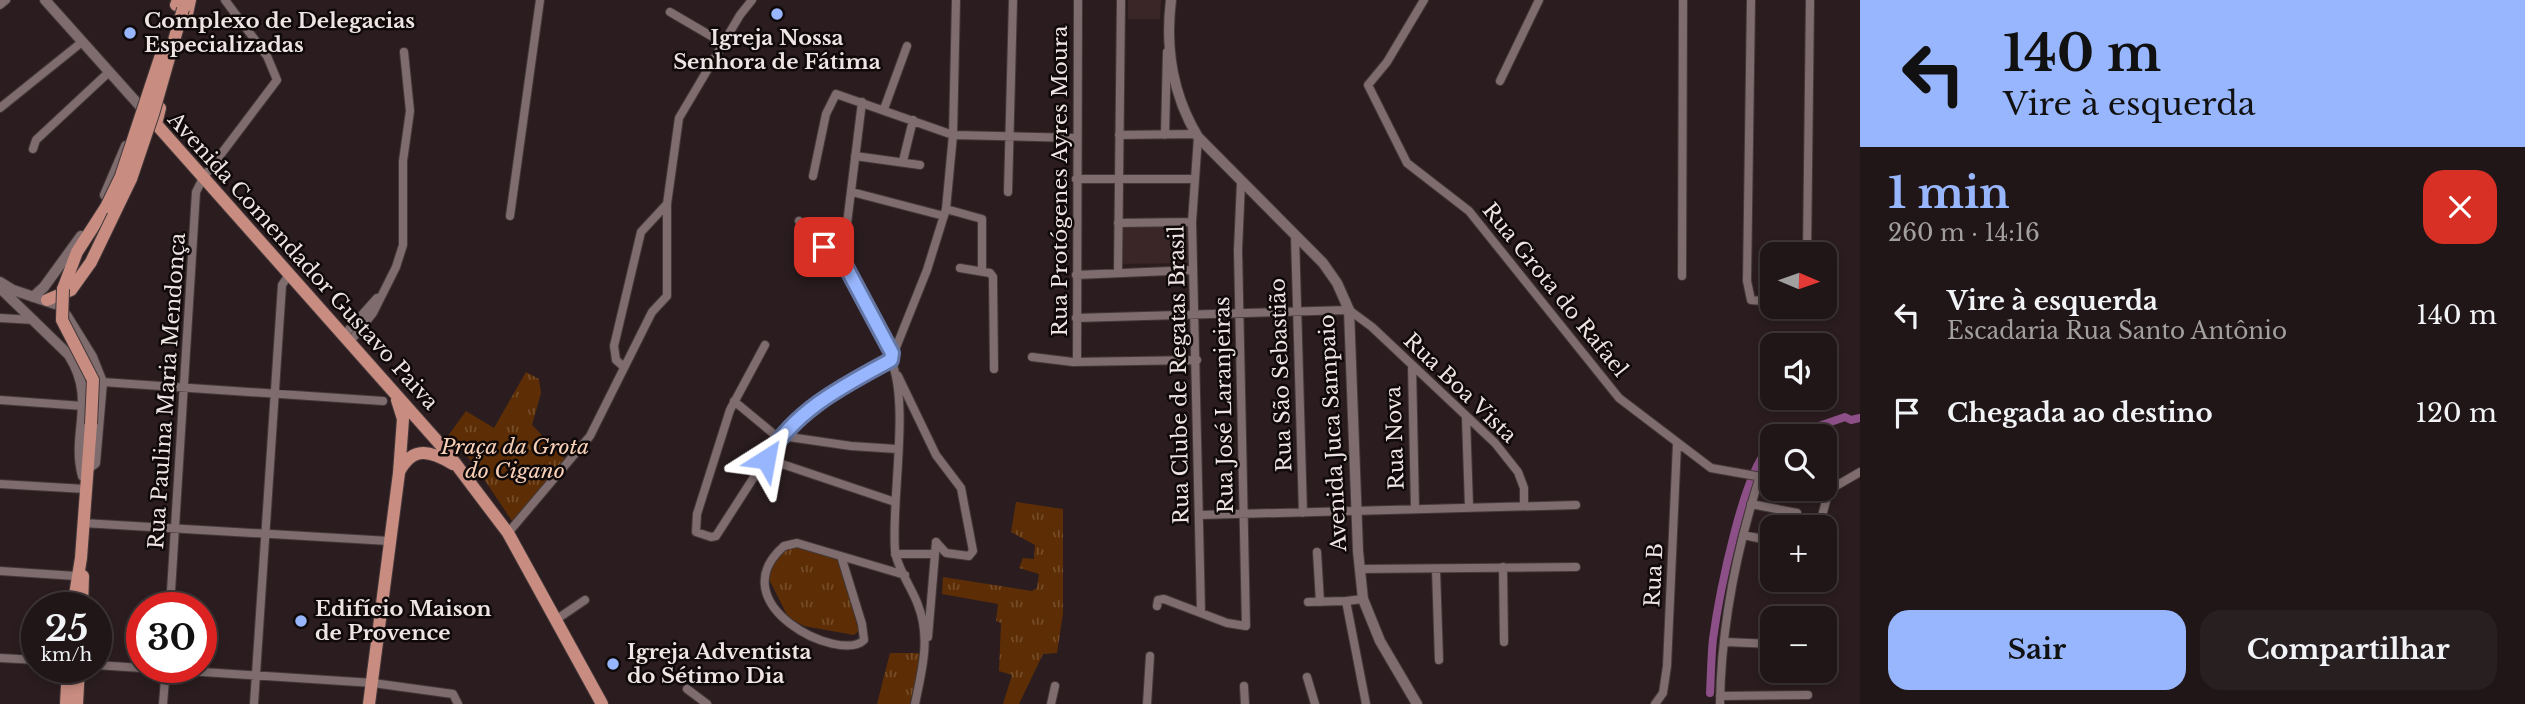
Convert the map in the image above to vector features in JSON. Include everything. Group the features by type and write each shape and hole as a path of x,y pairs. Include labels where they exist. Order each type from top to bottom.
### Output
{"main road":[{"name":"Avenida Comendador Gustavo Paiva","path":"45,0 456,466 508,533 602,704"},
{"name":"Avenida Juca Sampaio","path":"1171,0 1170,35 1174,83 1197,136 1331,272 1349,310 1359,569 1363,599 1380,641 1417,704"},
{"path":"156,124 183,3"},
{"path":"47,300 71,290 90,262 131,179 153,114 183,3"},
{"path":"82,592 81,558 91,424 91,372 65,329 60,298 68,269 121,176 183,3"},
{"path":"33,297 44,287 96,214 141,108"},
{"path":"0,282 33,297 47,300 67,317 92,357 102,382 95,464 87,469"},
{"path":"0,288 77,367 82,380 81,470 85,487"},
{"path":"369,704 399,472 403,419 396,397"},
{"path":"399,472 406,460 419,452 433,453 456,466"},
{"path":"74,592 81,558"},
{"path":"66,704 67,683"},
{"path":"77,704 78,683"}],"street":[{"path":"0,5 6,0"},
{"path":"203,178 277,80 267,56 225,0"},
{"path":"510,216 540,0"},
{"path":"508,533 590,436 652,312 667,296 667,204 679,118 752,0"},
{"path":"765,345 734,401 697,514 697,533 716,536 781,435 836,390 892,356 927,270 945,212 953,135 956,0"},
{"path":"1008,192 1013,0"},
{"name":"Rua Protógenes Ayres Moura","path":"1077,362 1078,0"},
{"path":"1118,273 1121,0"},
{"name":"Rua Grota do Rafael","path":"1424,0 1387,62 1368,85 1407,163 1469,211 1605,383 1625,404 1715,470 1760,477"},
{"path":"1500,80 1539,0"},
{"path":"1682,276 1683,0"},
{"path":"1751,0 1747,269 1751,300 1760,301"},
{"path":"1807,242 1810,0"},
{"path":"670,12 723,43"},
{"path":"1165,135 1165,65 1170,35"},
{"path":"0,108 82,42"},
{"path":"884,109 907,46"},
{"path":"346,339 367,322 396,267 403,245 402,161 410,111 404,52"},
{"path":"33,149 36,140 109,72"},
{"path":"813,176 826,114 836,94 953,135 1076,138"},
{"path":"862,102 843,256 892,356 897,373 936,456 961,488 974,545 972,555 962,556 946,553 936,542 932,619 915,704"},
{"path":"903,161 913,120"},
{"path":"1119,135 1197,136"},
{"name":"Rua Clube de Regatas Brasil","path":"1197,136 1192,222 1201,612"},
{"path":"855,156 920,165"},
{"name":"Rua Paulina Maria Mendonça","path":"171,592 196,192 203,178"},
{"path":"1076,179 1193,179"},
{"name":"Rua José Laranjeiras","path":"1201,612 1227,623 1246,626 1239,315 1241,182"},
{"path":"852,192 982,219 982,271"},
{"path":"624,367 615,360 614,345 641,232 667,204"},
{"path":"799,221 832,256 843,256"},
{"path":"1118,223 1192,222"},
{"name":"Rua São Sebastião","path":"1295,236 1295,312 1303,513"},
{"path":"960,268 990,273 994,279 994,369"},
{"path":"1076,275 1193,270"},
{"path":"254,704 282,285 288,276"},
{"path":"1076,318 1349,310"},
{"name":"Rua Boa Vista","path":"1349,310 1367,322 1495,443 1518,472 1524,488 1524,505"},
{"path":"0,318 34,320"},
{"path":"1032,357 1077,362 1197,360"},
{"name":"Rua Nova","path":"1412,366 1415,509"},
{"path":"897,373 895,554 919,607 927,646"},
{"path":"102,382 383,401"},
{"path":"0,400 83,406"},
{"path":"734,401 775,435 851,446 897,449"},
{"path":"1466,418 1469,506"},
{"name":"Rua B","path":"1655,704 1663,693 1667,666 1677,444"},
{"path":"766,459 895,502"},
{"path":"1837,483 1860,472"},
{"path":"1756,476 1725,642 1720,700 1808,695"},
{"path":"0,484 85,487"},
{"path":"1751,503 1797,513"},
{"path":"1200,515 1576,505"},
{"path":"83,523 389,541"},
{"path":"1743,535 1760,538"},
{"path":"841,556 865,634 864,640 855,646 799,632 784,622 766,589 770,565 778,551 789,543 797,542 905,575"},
{"path":"1317,552 1320,602"},
{"path":"895,554 935,554"},
{"path":"1503,567 1504,642"},
{"path":"1359,569 1576,567"},
{"path":"1436,569 1439,660"},
{"path":"0,571 76,576"},
{"path":"1308,603 1363,599"},
{"path":"556,619 585,600"},
{"path":"1346,601 1366,704"},
{"path":"1160,602 1201,612"},
{"path":"1725,642 1760,643"},
{"path":"1147,704 1150,656"},
{"path":"0,657 21,659"},
{"path":"217,672 373,683 453,694 458,704"},
{"path":"1307,677 1315,704"},
{"path":"163,704 165,683"},
{"path":"1051,704 1055,686"},
{"path":"1244,686 1245,704"},
{"path":"687,689 707,704"}],"shaded area":[{"path":"1128,0 1161,0 1160,19 1128,19"},
{"path":"1122,224 1188,224 1189,263 1122,264"}],"green space":[{"name":"Praça da Grota do Cigano","path":"526,372 539,379 541,393 532,425 566,460 512,521 474,464 448,436 466,411 494,428"},
{"path":"1016,502 1063,509 1063,613 1057,653 1043,654 1019,704 1003,704 1012,675 999,671 1001,623 996,621 998,604 942,594 943,577 1032,591 1037,588 1039,574 1019,568 1023,558 1034,559 1035,545 1011,532"},
{"path":"790,544 833,556 838,561 859,631 854,635 804,626 788,617 769,579 775,559"},
{"path":"890,653 921,653 910,704 877,704"}],"waterway":[{"path":"1825,424 1845,417 1851,420 1860,418"},
{"path":"1710,693 1713,639 1720,595 1734,534 1752,477 1760,461"}],"place":[{"name":"Igreja Nossa Senhora de Fátima","path":"777,14"},
{"name":"Complexo de Delegacias Especializadas","path":"130,33"},
{"name":"Edifício Maison de Provence","path":"301,621"},
{"name":"Igreja Adventista do Sétimo Dia","path":"613,664"}],"route":[{"path":"766,459 781,435 803,414 836,390 891,360 892,353 865,306 843,256 832,256 824,247"}]}
